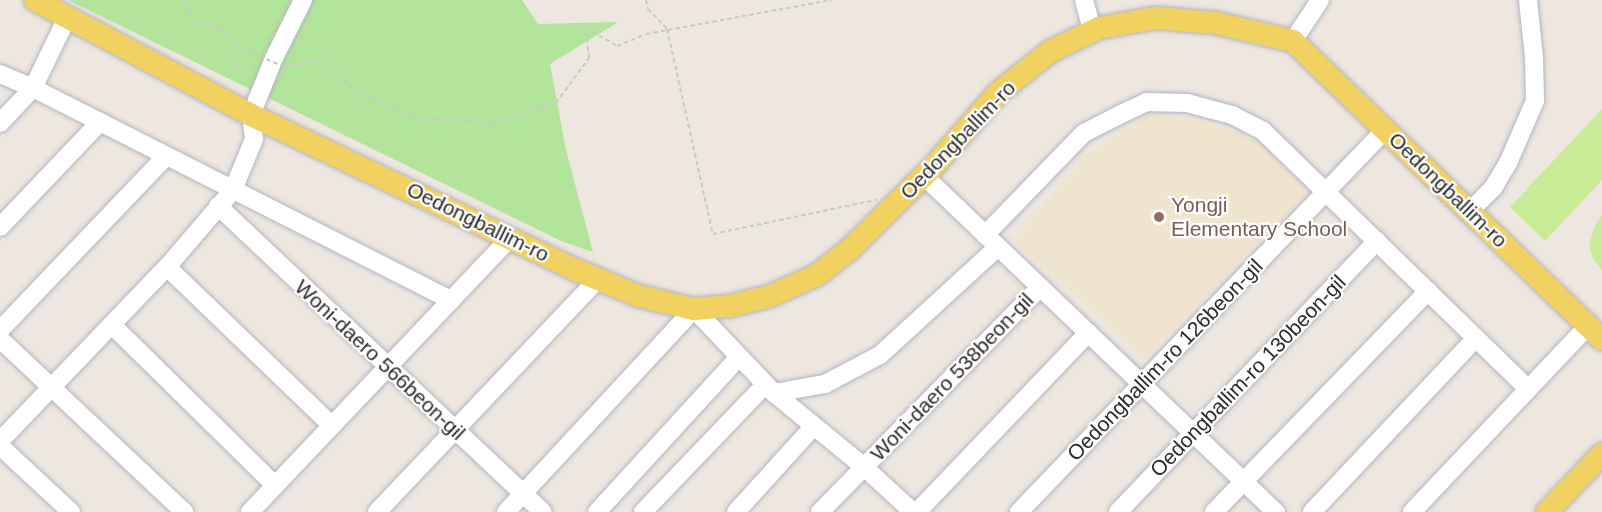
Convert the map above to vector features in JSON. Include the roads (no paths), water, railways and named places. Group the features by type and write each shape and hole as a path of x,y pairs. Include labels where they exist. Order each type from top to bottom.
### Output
{"main road":[{"name":"Oedongballim-ro","path":"35,0 251,115 598,279 639,296 694,309 730,306 770,296 817,274 850,249 893,207 999,92 1051,51 1099,28 1156,18 1216,22 1293,41 1598,336"},
{"path":"1598,336 1602,344"},
{"path":"1547,512 1602,454"}],"street":[{"path":"0,441 167,267 233,190 254,140 251,115 274,58 303,0"},
{"path":"1084,0 1090,23"},
{"path":"1293,41 1320,0"},
{"path":"1470,211 1493,188 1508,164 1535,101 1534,58 1528,0"},
{"path":"0,123 33,88 68,16"},
{"path":"0,74 33,88 451,300"},
{"path":"643,512 770,389 825,384 880,355 992,241 1084,133 1147,102 1187,104 1232,115 1263,131 1528,389"},
{"path":"0,227 100,122"},
{"name":"Oedongballim-ro 126beon-gil","path":"1019,512 1385,130"},
{"path":"0,330 166,156"},
{"name":"Woni-daero 538beon-gil","path":"924,176 1276,512"},
{"name":"Woni-daero 566beon-gil","path":"218,206 454,431 543,512"},
{"path":"250,512 511,237"},
{"name":"Oedongballim-ro 130beon-gil","path":"1118,512 1377,241"},
{"path":"167,267 332,426"},
{"path":"377,512 598,279"},
{"name":"Woni-daero 538beon-gil","path":"820,512 1040,287"},
{"path":"1214,512 1428,291"},
{"path":"506,512 694,309 770,389 864,467 913,512"},
{"path":"112,325 275,485"},
{"path":"917,512 1088,333"},
{"path":"1412,512 1528,389 1598,336"},
{"path":"1312,512 1476,338"},
{"path":"0,339 184,512"},
{"path":"597,512 739,357"},
{"path":"736,512 814,426"},
{"path":"0,446 70,512"}],"place":[{"name":"Yongji Elementary School","path":"1159,217"}]}
